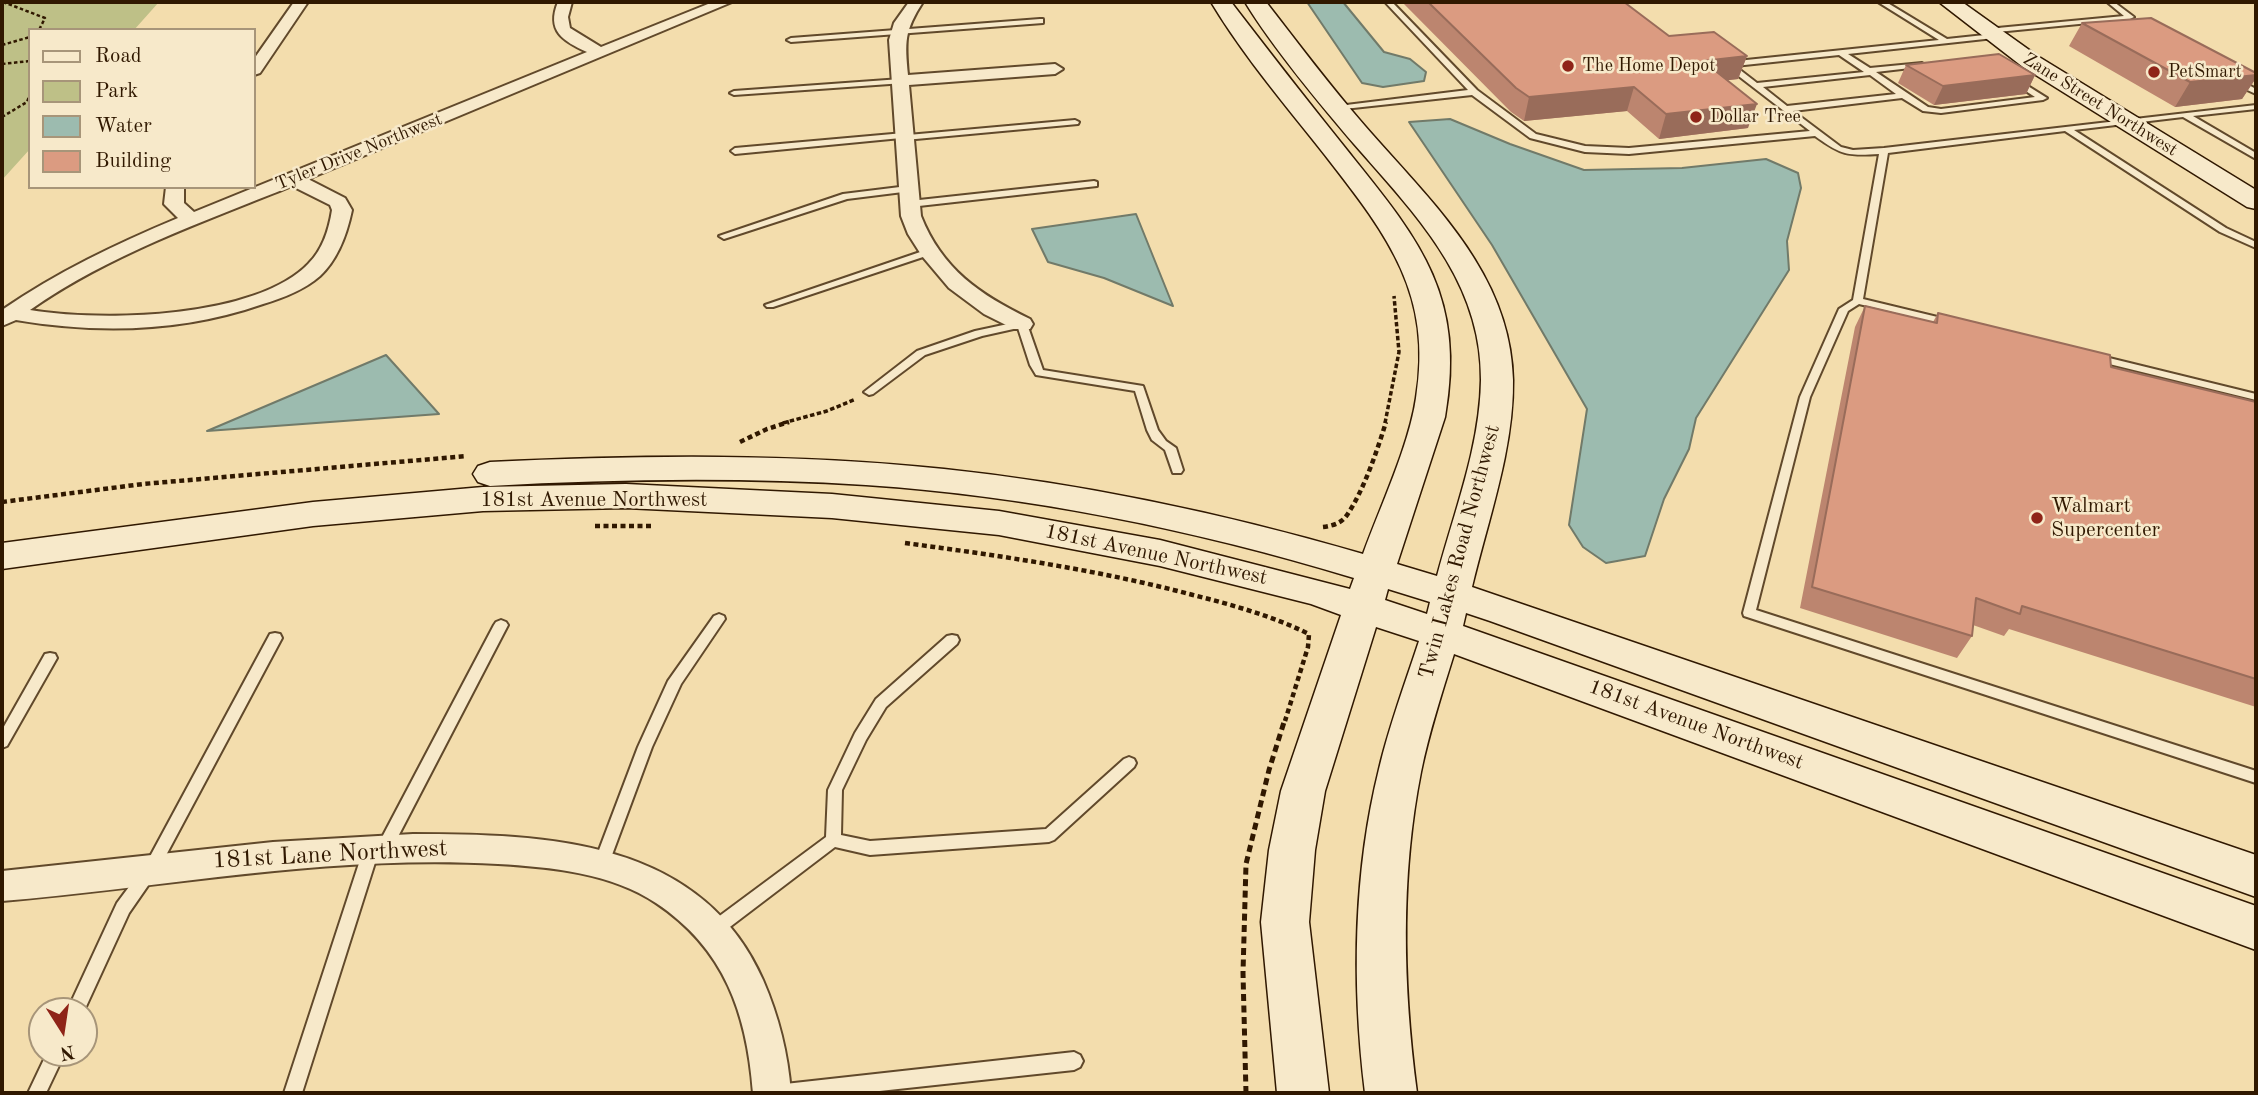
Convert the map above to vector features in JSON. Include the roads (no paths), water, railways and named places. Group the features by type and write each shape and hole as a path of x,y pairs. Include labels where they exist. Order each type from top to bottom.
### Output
{"main road":[{"path":"1221,2 1378,207 1413,259 1425,287 1432,316 1436,360 1434,390 1411,471 1303,791 1292,850 1285,922 1303,1093"},
{"name":"Twin Lakes Road Northwest","path":"1255,2 1449,240 1481,295 1497,358 1495,420 1446,613 1396,787 1388,846 1382,986 1391,1093"},
{"name":"Zane Street Northwest","path":"1949,2 1990,34 2126,122 2256,201"},
{"name":"181st Avenue Northwest","path":"2,530 322,490 494,474 619,468 752,468 919,478 1066,497 1249,535 1370,589 1446,613 2256,928"},
{"name":"181st Avenue Northwest","path":"2,556 313,514 483,499 626,496 832,506 999,523 1160,553 1309,590 1370,589"},
{"name":"181st Avenue Northwest","path":"1446,613 1546,624 2256,876"}],"street":[{"path":"256,67 301,2"},
{"path":"565,2 559,20 561,25 573,38 600,52"},
{"name":"Tyler Drive Northwest","path":"6,316 86,267 191,220 725,2"},
{"path":"916,2 905,16 899,32 909,197 918,234 929,252 956,284 968,294 1022,324"},
{"path":"901,81 1055,69"},
{"path":"6,316 104,323 184,317 236,307 296,283 315,270 324,258 342,210 338,202 293,179"},
{"path":"174,189 174,204 191,220"},
{"name":"181st Lane Northwest","path":"2,886 279,854 379,847 506,849 541,853 601,866 666,890 698,915 712,932 748,983 762,1025 772,1070 772,1093"}],"lane":[{"path":"1388,2 1474,92 1533,136 1585,149 1629,151 1818,133"},
{"path":"1881,2 1944,40"},
{"path":"1727,65 2130,17 2109,2"},
{"path":"2119,20 2138,25"},
{"path":"791,40 1040,21"},
{"path":"1841,52 1926,109 1941,111 2043,98 2010,77"},
{"path":"1718,58 1838,149 1853,153 2256,107"},
{"path":"1755,86 1932,64"},
{"path":"2222,74 2256,92"},
{"path":"734,93 901,81"},
{"path":"1338,107 1474,92"},
{"path":"1786,109 1903,95"},
{"path":"2185,115 2256,156"},
{"path":"735,151 1074,122"},
{"path":"2066,128 2148,178 2223,230 2256,245"},
{"path":"1858,301 1884,150"},
{"path":"724,236 846,196 909,197 1094,184"},
{"path":"770,305 929,252"},
{"path":"1958,325 1858,301 1844,309 1805,397 1749,613 2256,776"},
{"path":"869,392 921,353 979,333 1022,324 1032,349 1035,368 1040,373 1139,388 1152,430 1159,443 1170,448 1177,470"},
{"path":"2084,355 2256,397"},
{"path":"601,866 645,747 675,681 719,618"},
{"path":"293,1093 379,847 501,625"},
{"path":"82,997 123,908 151,869 275,638"},
{"path":"833,840 835,790 860,737 881,703 952,640"},
{"path":"2,742 50,658"},
{"path":"712,932 833,840 870,848 965,844 1049,835 1129,764"},
{"path":"785,1093 1074,1061"},
{"path":"37,1093 49,1067"}],"water":[{"path":"1307,2 1343,2 1384,52 1410,59 1426,72 1424,81 1383,87 1362,83"},
{"path":"1450,119 1584,170 1682,168 1766,159 1798,173 1801,188 1787,241 1789,270 1696,418 1689,449 1664,499 1645,556 1606,563 1583,547 1569,525 1587,409 1492,245 1409,122"},
{"path":"1136,214 1173,306 1104,278 1048,262 1032,229"},
{"path":"386,355 439,414 207,431"}],"place":[{"name":"The Home Depot","path":"1568,66"},
{"name":"PetSmart","path":"2154,72"},
{"name":"Dollar Tree","path":"1696,117"},
{"name":"Walmart Supercenter","path":"2037,518"}]}
